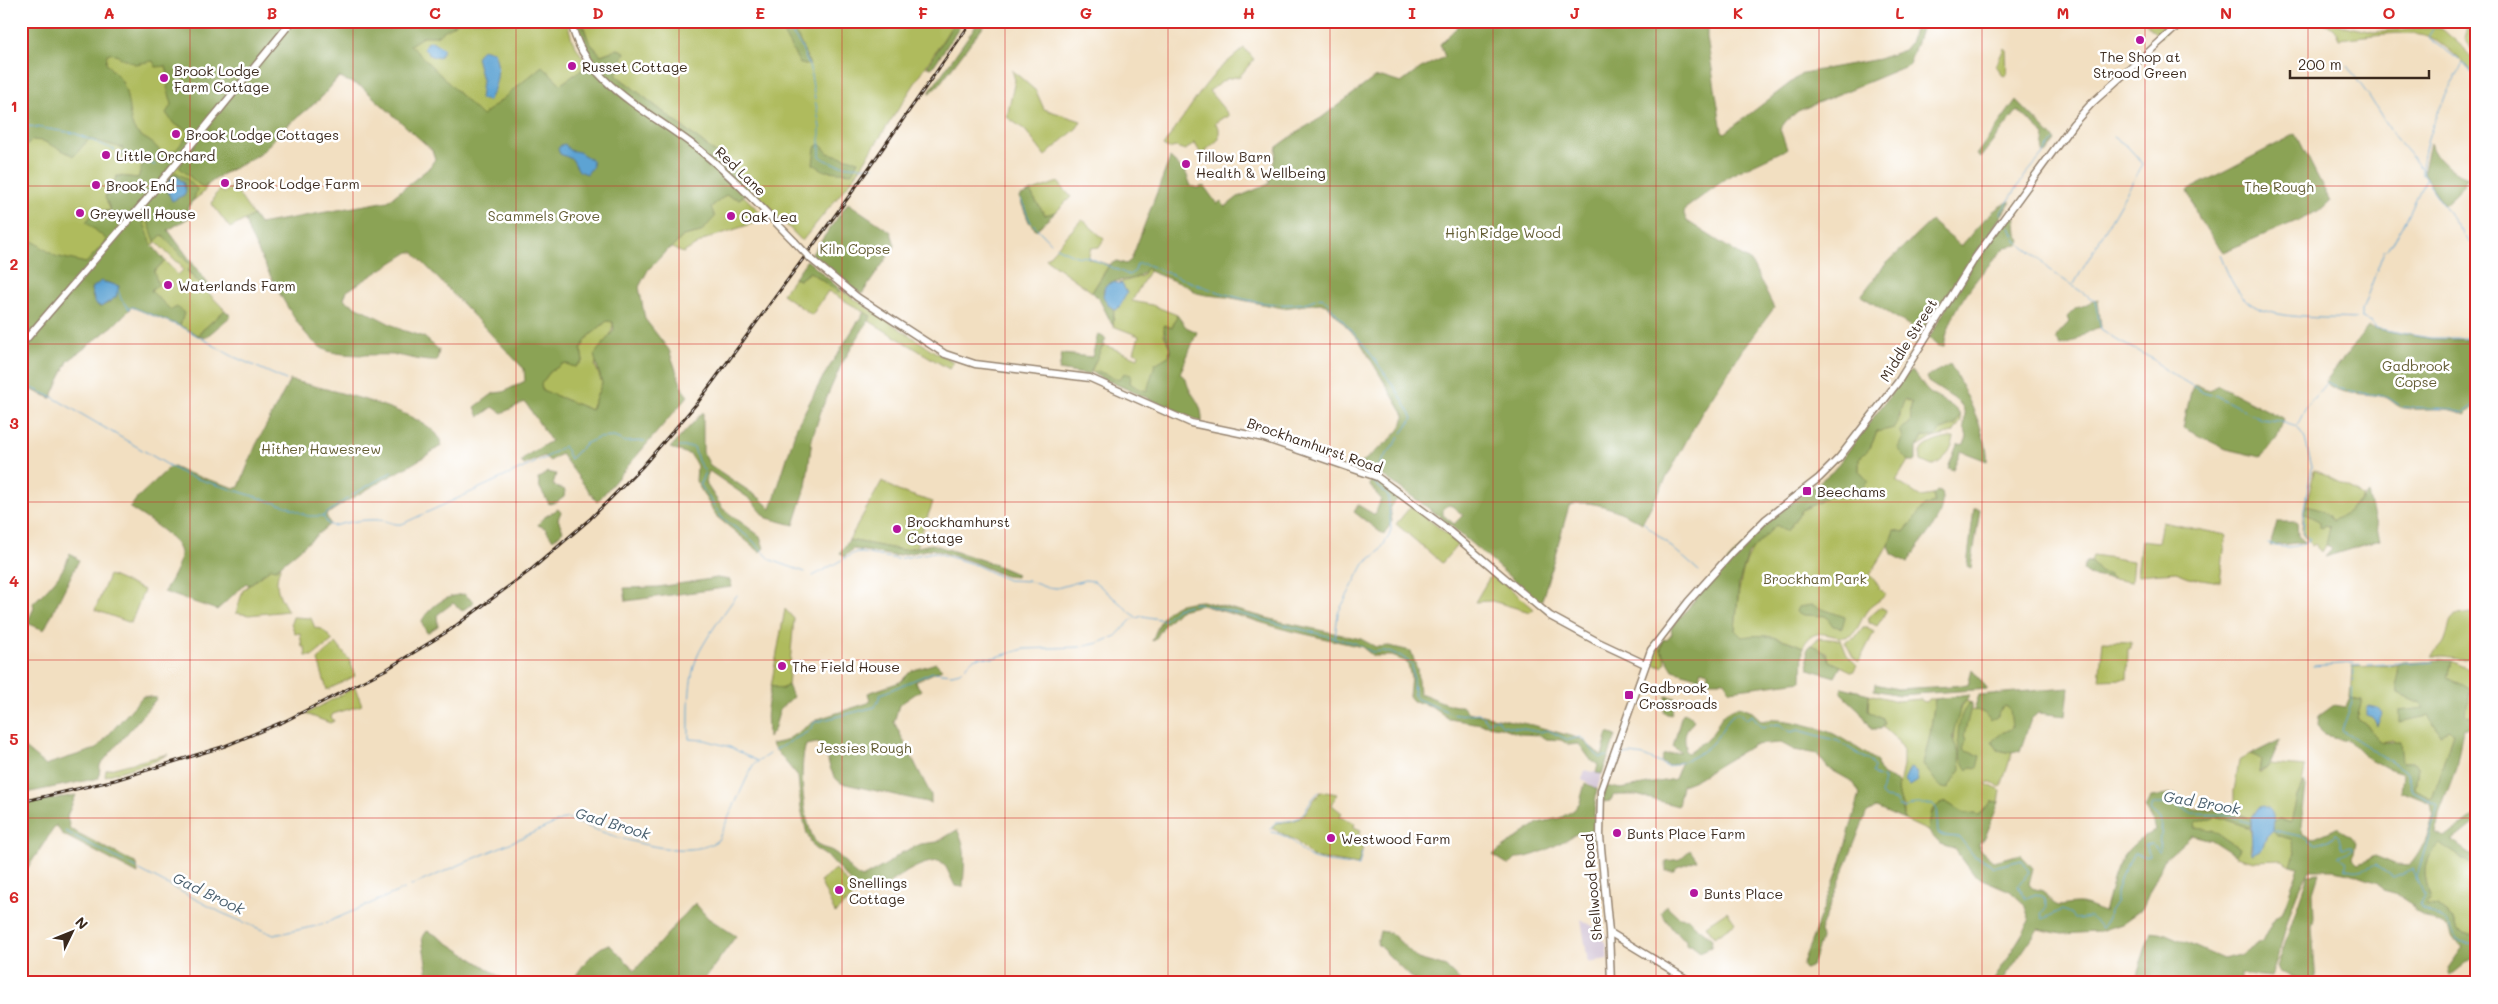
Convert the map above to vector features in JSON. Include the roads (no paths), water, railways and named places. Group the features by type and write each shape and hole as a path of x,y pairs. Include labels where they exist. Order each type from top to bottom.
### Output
{"street":[{"path":"21,345 169,173 292,21"},
{"name":"Red Lane","path":"570,21 575,39 583,55 616,90 702,152 730,176 811,259 857,297 945,354 960,360"},
{"name":"Middle Street","path":"1601,790 1645,664 1665,632 1716,570 1766,519 1819,478 1860,432 1902,376 1975,258 2080,114 2183,21"},
{"name":"Brockhamhurst Road","path":"960,360 975,364 1090,378 1191,423 1264,438 1377,477 1442,525 1550,616 1598,642 1645,664"},
{"name":"Shellwood Road","path":"1601,790 1599,810 1601,852 1609,932 1611,983"},
{"path":"1609,932 1693,983"}],"water":[{"path":"432,41 444,49 439,58 431,56 424,49 426,43"},
{"path":"482,49 494,52 498,71 494,90 488,101 480,99 482,80 476,57"},
{"path":"565,144 569,150 579,152 592,160 593,166 587,174 579,171 572,159 560,154 558,149 561,145"},
{"path":"176,176 183,182 186,191 184,195 172,201 166,188 169,180"},
{"path":"101,281 119,286 116,297 101,307 95,303 91,289"},
{"path":"1112,282 1122,284 1127,293 1116,310 1108,305 1103,296 1105,286"},
{"path":"2367,707 2378,708 2382,713 2377,726 2373,717 2367,715"},
{"path":"1910,768 1916,771 1918,781 1910,786 1904,781"},
{"path":"2263,806 2272,812 2273,830 2266,837 2262,849 2252,854 2251,819 2258,808"}],"waterway":[{"path":"783,21 801,46 810,69 820,128 820,156 832,163 874,167"},
{"path":"2477,26 2474,35 2477,54"},
{"path":"2433,29 2428,37 2459,60"},
{"path":"2477,79 2463,63 2430,132 2422,174 2462,233 2477,249"},
{"path":"2347,66 2369,96 2394,136 2420,167"},
{"path":"28,126 74,133 115,150"},
{"path":"2074,284 2143,164 2128,147 2114,137"},
{"path":"2000,214 2024,177 2054,141"},
{"path":"122,153 155,165"},
{"path":"2362,318 2362,310 2384,251 2393,243 2403,226 2425,180"},
{"path":"1020,197 1030,221 1051,243"},
{"path":"2009,225 2016,241 2036,256 2048,269 2095,301 2101,329 2120,342 2153,359 2162,368 2201,391 2215,395 2261,419 2278,421 2297,427 2305,439 2312,467 2304,508 2303,534 2310,540 2300,545 2289,547 2267,544"},
{"path":"1056,247 1076,256 1088,257 1129,275 1135,271 1137,264 1145,264 1223,293 1264,303 1304,303 1322,297 1365,346 1397,391 1413,418 1402,433"},
{"path":"2220,255 2238,291 2247,301 2257,307 2270,312 2300,317 2357,319"},
{"path":"118,290 121,299 129,309 132,307 184,328 232,356 286,380"},
{"path":"2362,318 2371,322 2376,328 2430,338 2477,338"},
{"path":"2297,426 2306,407 2327,382 2340,389 2387,397 2402,407 2453,409 2464,413 2477,403"},
{"path":"21,388 32,388 54,398 185,475 289,507 307,516 323,516 328,524 333,526 368,520 402,524 545,458 564,446 570,459 585,444 598,438 614,437 625,442 645,441"},
{"path":"1374,471 1400,437"},
{"path":"678,447 694,447 698,461 705,472 700,484 722,518 751,539 771,560 805,572"},
{"path":"352,495 392,472"},
{"path":"1335,638 1338,613 1364,564 1379,552 1391,529 1388,496 1371,479"},
{"path":"323,516 348,498"},
{"path":"1644,523 1699,571"},
{"path":"813,576 856,552 897,559 934,552 976,565 1007,580 1029,581 1045,587 1057,588 1085,580 1094,581 1136,617"},
{"path":"737,595 710,634 697,657 691,679 689,739 705,740 730,747 757,761"},
{"path":"775,750 809,731 815,722 875,707 881,694 933,672 952,674 960,672 973,659 980,657 993,658 1024,649 1080,647 1099,643 1116,636 1132,619 1143,616 1164,620 1177,608 1197,603 1355,643 1372,652 1384,651 1401,656 1412,664 1414,695 1417,699 1456,715 1479,713 1488,722 1496,718 1502,725 1539,732 1548,730 1568,740 1580,737 1601,758 1607,756"},
{"path":"2368,665 2434,661"},
{"path":"2313,666 2354,663"},
{"path":"2361,665 2353,666 2352,702 2342,730 2408,773 2413,792 2438,805 2416,879"},
{"name":"Gad Brook","path":"1617,756 1631,754 1644,756 1668,767 1674,765 1708,747 1727,721 1738,712 1746,719 1752,715 1762,727 1779,724 1791,732 1798,730 1838,741 1871,762 1874,767 1872,772 1884,779 1881,794 1885,798 1895,800 1898,806 1904,809 1915,804 1933,804 1936,808 1938,833 1943,836 1959,837 1974,856 1988,862 1993,867 2022,860 2029,872 2018,885 2026,898 2036,894 2044,897 2047,906 2041,914 2043,919 2062,910 2069,913 2074,919 2091,917 2101,928 2108,919 2109,911 2116,901 2116,893 2121,876 2134,853 2143,856 2149,855 2145,845 2152,844 2158,852 2160,851 2162,822 2151,811 2153,804 2173,804 2191,813 2222,814 2250,823"},
{"name":"Gad Brook","path":"411,886 567,818 600,831 643,844 665,848 685,849 703,847 718,840 753,765 769,754"},
{"path":"1271,829 1276,822 1300,817 1319,792"},
{"name":"Gad Brook","path":"2273,830 2304,837 2315,844 2329,840 2335,834 2338,835 2342,848 2350,846 2354,849 2338,856 2347,863 2345,868 2361,870 2376,864 2393,877 2413,869 2424,895 2419,905 2421,908 2447,922 2456,940 2477,946"},
{"name":"Gad Brook","path":"65,831 222,913 274,935 321,925 404,889"},
{"path":"1272,832 1291,840 1305,854 1320,861 1359,866 1362,852"}],"railway":[{"path":"21,802 115,780 225,746 285,721 387,669 450,630 532,569 590,519 642,467 698,402 850,195 972,21"}],"place":[{"name":"The Shop at Strood Green","path":"2140,40"},
{"name":"Russet Cottage","path":"572,66"},
{"name":"Brook Lodge Farm Cottage","path":"164,78"},
{"name":"Brook Lodge Cottages","path":"176,134"},
{"name":"Little Orchard","path":"106,155"},
{"name":"Tillow Barn Health & Wellbeing","path":"1186,164"},
{"name":"Brook Lodge Farm","path":"225,183"},
{"name":"Brook End","path":"96,185"},
{"name":"Greywell House","path":"80,213"},
{"name":"Oak Lea","path":"731,216"},
{"name":"Waterlands Farm","path":"168,285"},
{"name":"Beechams","path":"1807,491"},
{"name":"Brockhamhurst Cottage","path":"897,529"},
{"name":"The Field House","path":"782,666"},
{"name":"Gadbrook Crossroads","path":"1629,695"},
{"name":"Bunts Place Farm","path":"1617,833"},
{"name":"Westwood Farm","path":"1331,838"},
{"name":"Snellings Cottage","path":"839,890"},
{"name":"Bunts Place","path":"1694,893"}],"park label":[{"name":"The Rough","path":"2279,186"},
{"name":"Scammels Grove","path":"544,215"},
{"name":"High Ridge Wood","path":"1503,232"},
{"name":"Kiln Copse","path":"855,248"},
{"name":"Gadbrook Copse","path":"2416,374"},
{"name":"Hither Hawesrew","path":"321,448"},
{"name":"Brockham Park","path":"1815,578"},
{"name":"Jessies Rough","path":"864,747"}]}
